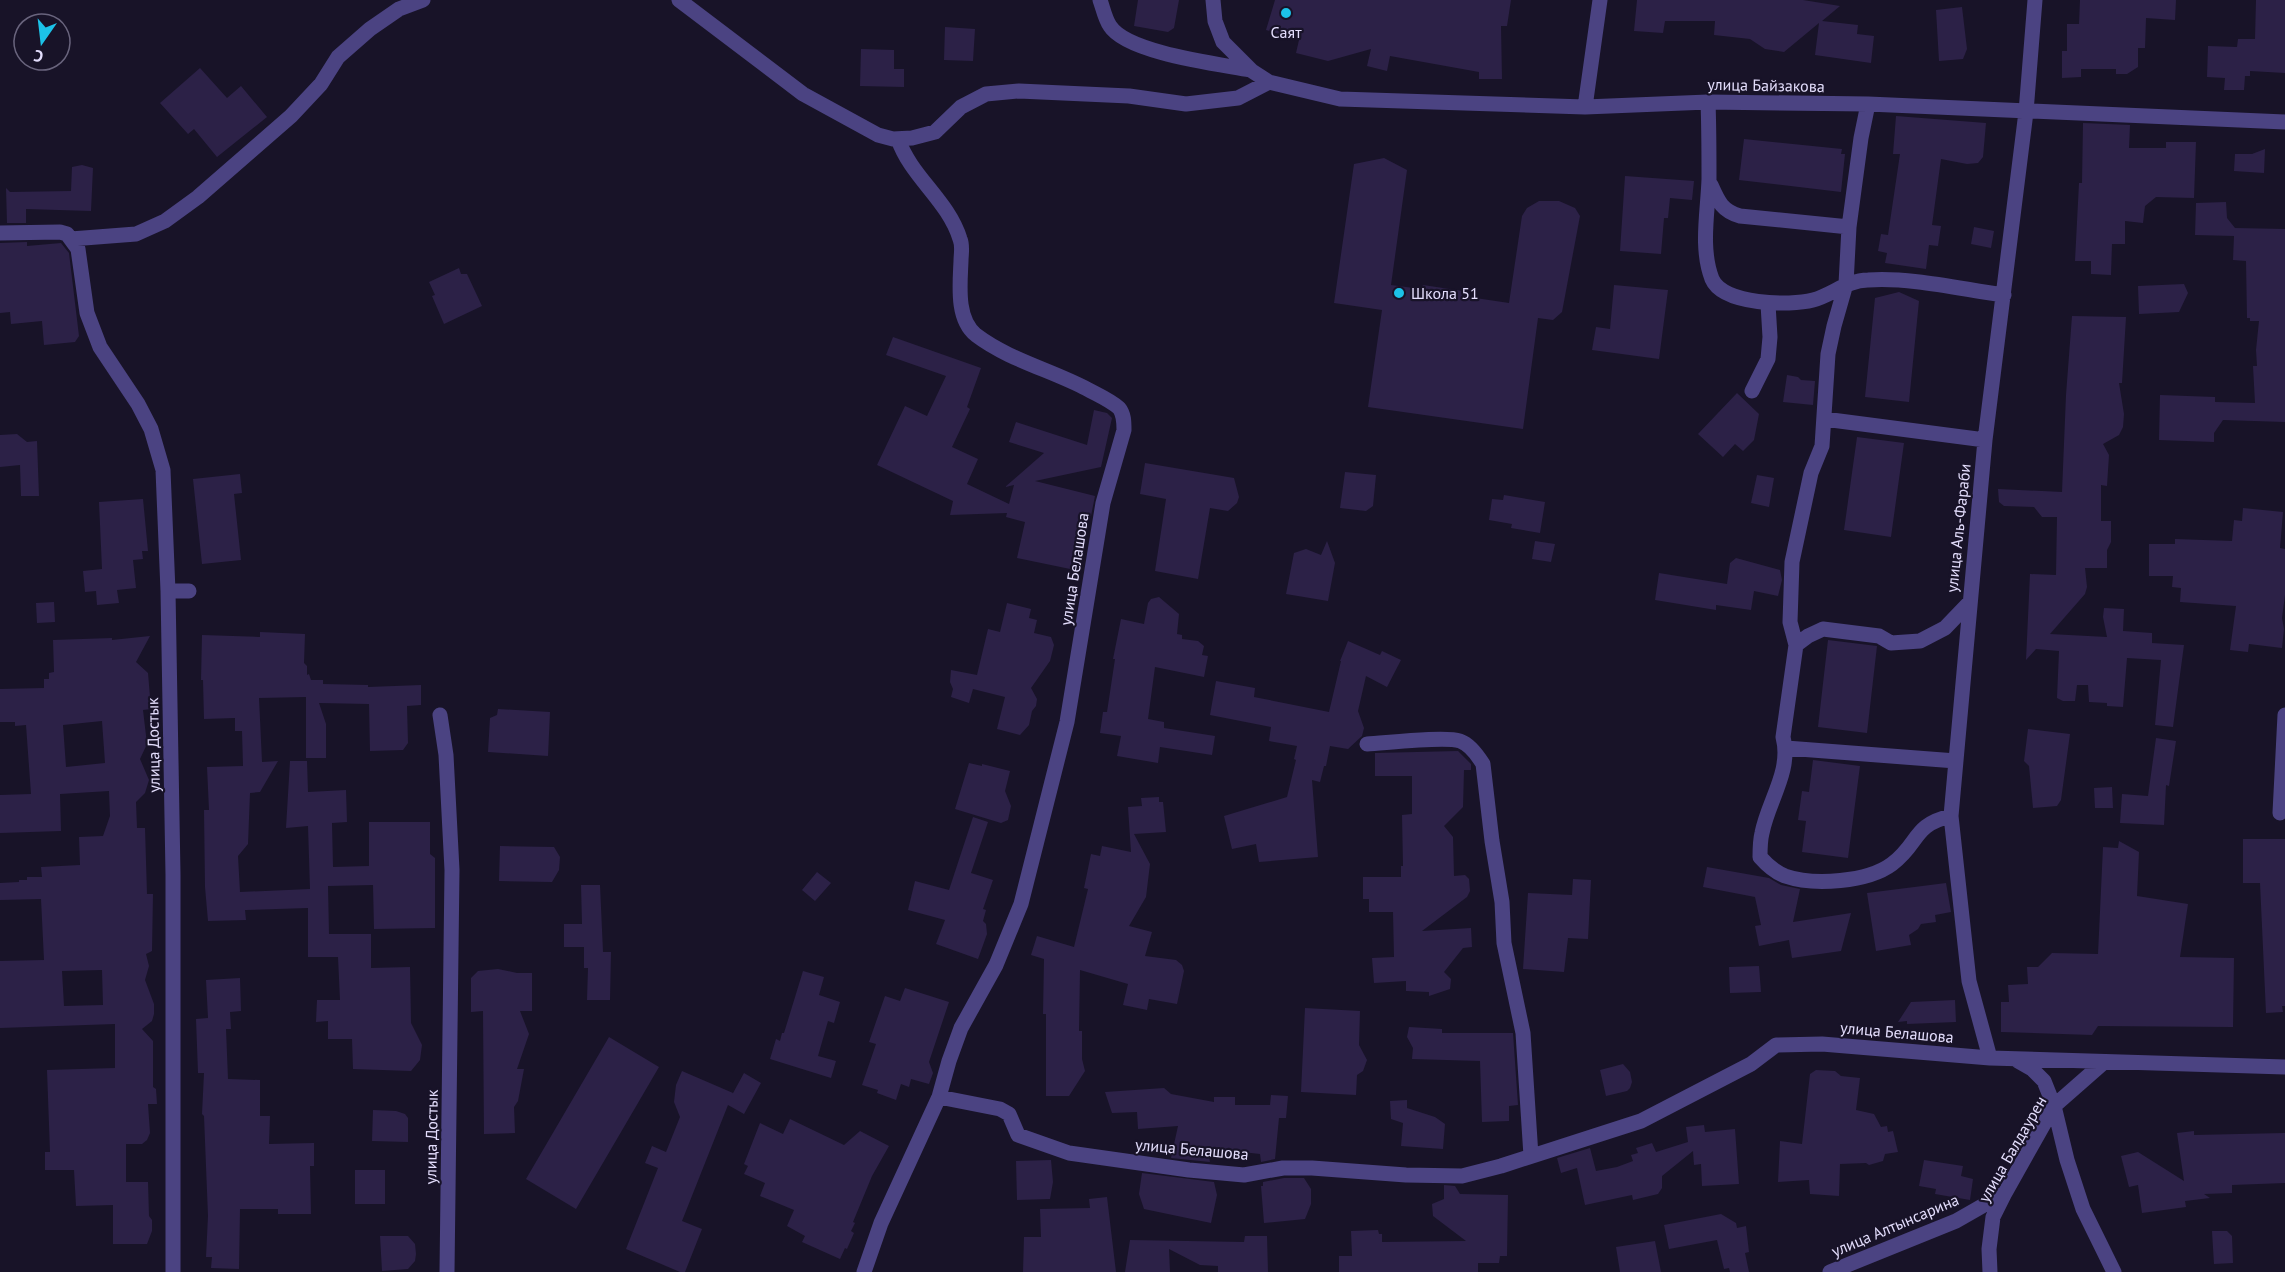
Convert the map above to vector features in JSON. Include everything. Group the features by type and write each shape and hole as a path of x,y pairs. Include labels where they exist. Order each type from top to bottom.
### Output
{"street":[{"path":"0,234 60,232 67,234 71,239 136,234 165,221 198,197 291,116 321,84 338,57 370,29 399,9 423,0"},
{"path":"680,0 803,94 878,135 898,139 935,132 961,107 986,94 1019,91 1118,96 1186,104 1238,98 1269,82"},
{"name":"улица Байзакова","path":"1100,0 1110,27 1125,39 1186,58 1252,71"},
{"name":"улица Байзакова","path":"1213,0 1215,21 1223,42 1252,71 1269,82 1340,99 1585,106 1708,102 1868,104 2285,122"},
{"path":"1585,106 1600,0"},
{"name":"улица Аль-Фараби","path":"1990,1058 1969,981 1951,816 1985,440 2026,112 2035,0"},
{"path":"1708,102 1709,181 1706,248 1713,281 1729,294 1767,304 1813,300 1846,284 1866,279 1896,280 2004,295"},
{"path":"1868,104 1850,227 1846,284 1828,354 1822,446 1811,473 1792,562 1790,622 1796,645 1782,737 1786,748 1782,777 1762,831 1760,856 1766,864 1784,876 1815,881 1852,879 1883,870 1908,849 1923,827 1935,820 1951,816"},
{"name":"улица Белашова","path":"864,1272 881,1223 939,1097 961,1028 996,965 1021,904 1067,722 1103,503 1124,430 1124,420 1120,410 1107,399 1064,376 997,348 975,334 965,322 960,279 962,242 953,219 912,169 903,154 898,139"},
{"path":"1709,181 1719,203 1728,213 1850,227"},
{"name":"улица Достык","path":"71,239 78,249 87,313 100,347 138,404 151,429 163,470 168,591 173,874 173,1272"},
{"path":"1752,391 1768,359 1770,337 1767,304"},
{"path":"1824,419 1985,440"},
{"path":"168,591 189,591"},
{"path":"1796,645 1823,629 1879,636 1891,643 1920,641 1945,628 1969,603"},
{"path":"2280,813 2285,715"},
{"name":"улица Достык","path":"440,716 446,755 452,870 447,1272"},
{"path":"1367,744 1461,741 1477,755 1483,764 1502,902 1504,943 1523,1033 1531,1156"},
{"path":"1786,748 1956,761"},
{"name":"улица Белашова","path":"939,1097 1000,1110 1009,1114 1018,1135 1069,1153 1189,1170 1244,1175 1283,1168 1312,1168 1397,1175 1462,1176 1641,1122 1751,1064 1776,1046 1822,1044 1990,1058 2285,1067"},
{"path":"2014,1059 2032,1069 2044,1081 2054,1106 2067,1160 2083,1209 2114,1272"},
{"name":"улица Балдаурен","path":"1990,1272 1989,1249 1993,1217 2005,1193 2054,1106 2103,1062"},
{"name":"улица Алтынсарина","path":"1830,1272 1956,1221 2005,1193"}],"building":[{"path":"1138,0 1179,0 1174,28 1168,32 1134,26"},
{"path":"1275,0 1511,0 1507,26 1501,26 1502,79 1479,79 1479,72 1390,56 1387,71 1367,66 1371,49 1328,61 1296,53 1299,40 1266,30"},
{"path":"1637,0 1803,0 1840,6 1822,21 1858,25 1857,34 1874,36 1871,63 1815,55 1819,23 1784,52 1765,49 1750,39 1714,35 1715,21 1665,21 1663,33 1634,31"},
{"path":"2080,0 2176,0 2175,20 2146,18 2145,48 2138,48 2138,67 2127,74 2116,74 2116,69 2081,69 2081,77 2062,78 2062,51 2067,51 2067,24 2079,24"},
{"path":"2256,0 2285,0 2285,73 2250,71 2250,76 2245,76 2244,90 2224,90 2225,78 2207,77 2208,46 2237,47 2238,39 2255,39"},
{"path":"1962,7 1967,49 1963,59 1939,61 1936,10"},
{"path":"945,27 975,29 973,61 944,60"},
{"path":"861,49 894,50 894,69 904,69 904,87 860,86"},
{"path":"200,68 227,98 241,86 267,117 217,157 194,129 188,134 160,103"},
{"path":"1896,116 1986,123 1983,157 1978,163 1967,164 1941,159 1932,225 1941,226 1938,246 1929,245 1926,269 1885,263 1887,253 1878,251 1881,234 1888,235 1900,154 1893,154"},
{"path":"2083,123 2130,125 2129,148 2166,148 2166,142 2196,142 2194,198 2156,197 2145,206 2143,223 2125,221 2125,244 2112,244 2111,275 2091,274 2091,261 2075,261 2079,183 2082,183"},
{"path":"1744,139 1842,149 1841,154 1845,154 1841,192 1739,180"},
{"path":"2265,149 2264,173 2234,171 2235,154 2252,154"},
{"name":"Школа 51","path":"1384,158 1407,170 1391,285 1421,289 1423,285 1463,291 1462,296 1509,303 1522,216 1527,208 1539,201 1559,201 1575,208 1580,216 1562,312 1553,320 1538,318 1523,429 1368,407 1382,310 1334,303 1354,164"},
{"path":"82,165 93,168 91,211 26,209 26,223 7,223 6,188 10,192 71,191 72,167"},
{"path":"1625,176 1694,181 1692,200 1670,198 1668,218 1664,218 1661,254 1620,251"},
{"path":"2226,202 2227,218 2235,228 2285,229 2285,422 2223,420 2214,433 2214,442 2159,440 2160,395 2215,397 2215,402 2255,403 2253,366 2257,366 2259,321 2250,321 2250,318 2247,318 2246,261 2233,260 2234,236 2195,235 2196,203"},
{"path":"1974,227 1994,231 1991,248 1971,244"},
{"path":"27,242 27,246 61,243 69,253 79,336 75,342 44,345 42,321 11,324 10,312 0,313 0,243"},
{"path":"459,268 461,274 467,274 482,306 444,324 432,296 435,295 429,282"},
{"path":"2184,284 2188,293 2179,312 2139,314 2138,286"},
{"path":"1614,285 1668,290 1659,359 1592,350 1596,327 1610,329"},
{"path":"1899,292 1919,301 1909,402 1865,397 1875,298"},
{"path":"2072,316 2126,317 2122,383 2119,383 2124,414 2123,427 2119,435 2103,444 2109,455 2107,486 2101,485 2101,521 2111,521 2107,568 2085,568 2087,587 2085,594 2050,634 2107,637 2103,617 2104,608 2124,609 2123,631 2152,633 2152,643 2184,645 2173,727 2155,725 2161,660 2127,658 2123,707 2089,702 2088,685 2077,685 2075,701 2063,701 2057,698 2059,651 2036,649 2026,660 2030,574 2056,575 2057,517 2042,517 2034,507 2004,506 1999,502 1998,489 2062,492"},
{"path":"893,337 981,368 967,407 970,409 952,447 978,459 967,484 1009,504 1014,485 1005,487 1044,453 1009,442 1016,422 1087,445 1094,410 1107,413 1112,418 1101,467 1035,481 1095,496 1091,516 1087,515 1075,570 1017,558 1025,522 1006,517 1007,513 950,515 953,501 877,465 905,406 927,416 946,376 886,355"},
{"path":"1787,375 1798,377 1801,380 1815,381 1813,405 1783,402"},
{"path":"1737,393 1759,414 1754,440 1743,451 1735,444 1723,457 1698,434"},
{"path":"17,434 27,442 37,441 39,496 21,496 20,465 0,467 0,435"},
{"path":"1857,437 1904,443 1891,537 1844,530"},
{"path":"1145,463 1234,478 1239,497 1237,503 1228,511 1210,508 1198,579 1155,571 1166,499 1140,494"},
{"path":"1345,472 1376,475 1373,506 1366,511 1340,508"},
{"path":"240,474 242,493 234,494 241,560 202,564 193,479"},
{"path":"1757,475 1774,478 1769,507 1751,503"},
{"path":"1504,495 1545,502 1540,533 1511,528 1512,524 1489,520 1492,499 1503,500"},
{"path":"143,499 148,551 142,551 143,559 133,560 136,588 117,590 119,603 97,605 96,591 85,592 83,571 102,569 99,502"},
{"path":"2243,508 2283,512 2280,548 2285,549 2282,648 2249,644 2248,652 2230,650 2236,606 2180,602 2181,588 2172,587 2173,576 2149,576 2149,544 2175,544 2175,539 2232,541 2234,520 2242,521"},
{"path":"1327,541 1335,563 1328,601 1286,594 1294,553 1306,549 1321,555"},
{"path":"1535,541 1555,544 1551,562 1532,559"},
{"path":"1736,558 1780,570 1782,580 1778,596 1754,591 1751,610 1716,605 1716,610 1655,600 1659,573 1727,584 1730,563"},
{"path":"1159,597 1179,614 1177,634 1182,635 1182,639 1198,641 1204,646 1202,655 1208,656 1204,677 1155,667 1148,719 1164,722 1164,728 1215,736 1212,755 1160,747 1158,763 1117,756 1121,736 1100,733 1103,712 1107,712 1115,659 1113,659 1121,619 1144,624 1148,603 1151,599"},
{"path":"54,602 55,622 37,623 36,603"},
{"path":"1007,603 1031,609 1029,618 1037,620 1034,633 1051,637 1054,645 1050,661 1031,688 1037,699 1036,706 1032,711 1029,725 1020,735 997,729 1005,697 973,689 969,703 951,697 953,689 950,682 951,670 977,675 988,629 1000,632"},
{"path":"260,632 305,634 304,663 307,666 307,675 309,674 311,680 323,680 323,684 368,685 368,687 421,685 421,705 407,706 408,743 403,750 370,751 369,704 319,703 326,724 326,758 306,758 306,697 259,698 262,762 278,761 260,792 250,793 248,844 238,856 240,892 310,889 308,826 286,828 290,761 307,761 308,792 346,790 347,822 332,823 333,867 369,866 369,822 430,822 430,854 435,858 435,928 374,929 373,885 328,886 329,934 371,934 371,968 410,967 411,1023 422,1045 420,1060 411,1071 353,1069 352,1039 328,1039 328,1021 316,1022 317,1000 340,1000 338,957 308,957 308,908 245,910 246,920 208,921 204,810 209,810 207,767 243,766 242,731 235,731 235,718 204,719 203,680 201,680 202,635 260,637"},
{"path":"150,636 136,662 148,673 151,709 143,710 147,744 140,759 149,780 145,793 136,802 137,828 145,828 147,894 153,894 152,951 146,954 149,966 145,980 154,1004 154,1014 152,1021 142,1029 153,1041 153,1087 156,1089 157,1104 148,1104 150,1133 147,1140 142,1144 126,1144 126,1182 148,1182 152,1231 147,1244 113,1244 113,1205 76,1206 74,1170 45,1170 45,1152 50,1152 47,1070 115,1068 115,1024 0,1028 0,961 44,960 41,899 0,900 0,883 19,882 19,880 27,880 27,877 42,877 41,867 80,865 79,837 103,836 110,816 109,791 60,794 61,831 0,833 0,795 31,794 26,725 15,726 15,722 0,722 0,689 44,688 44,679 49,679 49,673 54,672 53,640 112,638 112,640","holes":["102,721 105,763 66,767 63,725","102,970 103,1005 64,1006 62,971"]},
{"path":"1828,640 1877,646 1867,733 1818,727"},
{"path":"1348,641 1380,655 1382,651 1401,660 1387,687 1366,676 1358,711 1364,728 1362,736 1348,749 1330,746 1320,782 1312,780 1318,857 1259,862 1256,844 1232,849 1224,816 1287,797 1297,746 1269,741 1271,727 1210,715 1216,681 1255,688 1254,697 1329,712 1340,661"},
{"path":"498,709 550,712 548,756 488,752 490,718 497,715"},
{"path":"2028,729 2070,734 2061,800 2057,806 2033,808 2029,766 2024,761"},
{"path":"2156,738 2176,741 2169,786 2166,785 2164,825 2120,823 2122,794 2148,796"},
{"path":"1458,751 1471,764 1471,770 1464,770 1463,807 1444,826 1453,837 1454,876 1465,875 1469,879 1470,891 1467,897 1422,931 1471,928 1472,947 1463,948 1444,972 1451,979 1450,989 1429,996 1429,992 1406,991 1406,981 1374,983 1372,958 1394,957 1393,912 1369,912 1369,899 1363,899 1363,877 1401,877 1401,866 1403,866 1402,815 1412,814 1412,776 1375,776 1375,753"},
{"path":"1813,760 1860,766 1848,858 1802,852 1806,821 1798,820 1802,791 1809,792"},
{"path":"969,763 1010,771 1005,791 1011,806 1008,820 1001,823 955,809"},
{"path":"2112,787 2113,808 2095,808 2094,788"},
{"path":"1159,797 1159,802 1163,802 1166,832 1134,834 1150,864 1146,897 1129,926 1152,932 1145,956 1176,960 1182,965 1184,971 1177,1004 1149,999 1147,1010 1123,1005 1128,984 1080,970 1079,1031 1082,1031 1082,1059 1085,1071 1069,1096 1046,1096 1046,1014 1043,1014 1044,959 1031,955 1037,936 1074,947 1088,889 1084,888 1091,854 1100,856 1102,846 1131,852 1128,807 1142,806 1141,798"},
{"path":"973,817 988,822 971,873 993,880 983,909 986,910 983,921 986,924 987,934 978,959 936,944 945,920 908,910 915,881 949,890"},
{"path":"2243,839 2285,839 2285,1006 2282,1006 2283,1012 2266,1013 2260,883 2243,883"},
{"path":"2119,841 2139,852 2137,896 2188,904 2180,957 2234,958 2233,1027 2098,1026 2092,1035 2001,1032 2001,1002 2009,1002 2008,985 2028,984 2027,967 2038,967 2052,953 2098,954 2103,847 2118,848"},
{"path":"500,846 554,847 560,857 559,870 552,882 499,881"},
{"path":"1707,867 1769,878 1781,885 1800,889 1793,922 1851,913 1841,951 1792,958 1789,940 1759,946 1755,926 1761,925 1755,897 1703,887"},
{"path":"817,872 831,883 815,901 802,890"},
{"path":"1573,879 1591,880 1588,939 1568,938 1564,972 1523,969 1528,893 1572,895"},
{"path":"1946,883 1951,912 1935,915 1936,922 1921,924 1909,935 1911,945 1876,951 1867,893"},
{"path":"581,885 600,885 603,952 611,952 610,1000 587,1000 588,968 584,968 584,947 564,947 564,924 582,924"},
{"path":"1759,966 1761,992 1730,993 1729,967"},
{"path":"498,969 532,973 532,1011 520,1011 529,1034 517,1069 524,1069 518,1101 514,1107 515,1133 484,1134 483,1011 471,1012 471,978 478,971"},
{"path":"803,971 824,977 819,995 840,1002 834,1023 828,1021 818,1056 836,1061 831,1078 770,1059 776,1039 780,1041 784,1033"},
{"path":"240,978 241,1011 230,1012 231,1029 226,1029 228,1079 260,1080 260,1116 270,1116 269,1144 314,1143 314,1166 310,1166 311,1214 278,1214 278,1209 240,1209 239,1269 211,1268 212,1257 206,1257 208,1216 204,1116 202,1114 204,1073 198,1073 196,1019 208,1018 206,980"},
{"path":"905,988 949,1002 929,1062 933,1073 929,1084 911,1079 909,1087 901,1084 896,1100 877,1093 878,1090 862,1085 876,1044 869,1042 885,996 900,1001"},
{"path":"1955,1000 1956,1022 1907,1024 1907,1021 1898,1022 1911,1002"},
{"path":"1305,1008 1360,1011 1359,1045 1367,1060 1363,1071 1357,1075 1356,1095 1301,1092"},
{"path":"1409,1027 1442,1029 1442,1033 1513,1033 1518,1105 1509,1106 1509,1121 1482,1122 1480,1061 1412,1059 1413,1048 1407,1037"},
{"path":"609,1037 659,1067 576,1209 526,1179"},
{"path":"1623,1064 1630,1072 1632,1082 1630,1088 1627,1091 1606,1096 1600,1070"},
{"path":"1816,1070 1835,1071 1841,1076 1860,1078 1856,1110 1874,1114 1881,1127 1887,1126 1888,1132 1893,1131 1898,1152 1885,1154 1883,1161 1869,1165 1866,1163 1840,1164 1839,1196 1810,1194 1809,1180 1778,1182 1780,1141 1802,1144 1810,1074"},
{"path":"682,1071 733,1093 732,1095 744,1073 761,1083 744,1114 728,1105 682,1221 702,1229 685,1272 680,1272 626,1249 658,1168 645,1163 652,1146 666,1152 680,1117 674,1102 676,1085"},
{"path":"1164,1088 1171,1094 1214,1102 1214,1097 1235,1097 1235,1105 1270,1105 1271,1095 1288,1096 1286,1118 1279,1118 1275,1159 1261,1162 1260,1154 1233,1151 1227,1159 1209,1157 1210,1162 1171,1158 1178,1126 1138,1129 1137,1112 1112,1113 1105,1092"},
{"path":"1407,1100 1407,1108 1435,1117 1445,1124 1443,1149 1401,1146 1403,1123 1391,1119 1390,1101"},
{"path":"373,1110 396,1111 405,1114 408,1118 408,1142 372,1141"},
{"path":"790,1119 844,1145 860,1131 889,1146 872,1176 853,1222 855,1223 851,1231 854,1233 840,1259 802,1242 805,1236 787,1226 794,1210 760,1196 765,1183 744,1174 748,1166 744,1164 760,1123 783,1134"},
{"path":"1704,1125 1705,1132 1735,1129 1739,1184 1702,1186 1701,1164 1694,1165 1693,1151 1662,1176 1662,1188 1658,1194 1633,1200 1632,1195 1585,1205 1577,1168 1561,1173 1557,1158 1590,1148 1596,1171 1617,1167 1633,1161 1631,1155 1638,1153 1636,1148 1652,1143 1656,1152 1688,1142 1686,1127"},
{"path":"2194,1131 2194,1135 2285,1133 2285,1183 2232,1185 2232,1193 2204,1194 2210,1198 2185,1201 2186,1207 2142,1213 2138,1185 2129,1187 2121,1156 2138,1152 2184,1181 2177,1133"},
{"path":"1051,1160 1053,1182 1050,1199 1017,1200 1016,1161"},
{"path":"1924,1160 1963,1166 1961,1176 1973,1179 1970,1200 1935,1194 1936,1189 1919,1186"},
{"path":"355,1170 385,1170 385,1204 355,1204"},
{"path":"1142,1173 1214,1182 1217,1195 1211,1223 1144,1209 1139,1194"},
{"path":"1284,1178 1304,1178 1311,1189 1311,1204 1305,1219 1264,1223 1261,1186 1263,1182"},
{"path":"1444,1185 1455,1186 1460,1194 1508,1195 1507,1256 1500,1256 1499,1263 1478,1263 1478,1272 1339,1272 1339,1256 1352,1256 1351,1231 1378,1230 1379,1234 1382,1234 1382,1242 1466,1241 1433,1216 1432,1204 1444,1199"},
{"path":"1107,1197 1116,1272 1023,1272 1024,1237 1041,1237 1040,1209 1090,1208 1089,1199"},
{"path":"1721,1214 1736,1223 1737,1228 1746,1226 1749,1252 1745,1253 1749,1272 1730,1272 1729,1268 1724,1269 1717,1240 1669,1249 1664,1225"},
{"path":"2212,1231 2227,1231 2232,1236 2233,1263 2214,1264"},
{"path":"380,1236 408,1236 415,1244 415,1261 408,1269 382,1271"},
{"path":"1245,1236 1267,1236 1268,1272 1218,1272 1218,1266 1200,1265 1169,1249 1170,1272 1125,1272 1130,1240 1244,1242"},
{"path":"1655,1241 1661,1272 1620,1272 1616,1247"}],"place":[{"name":"Саят","path":"1286,13"},
{"name":"Школа 51","path":"1399,293"}]}
